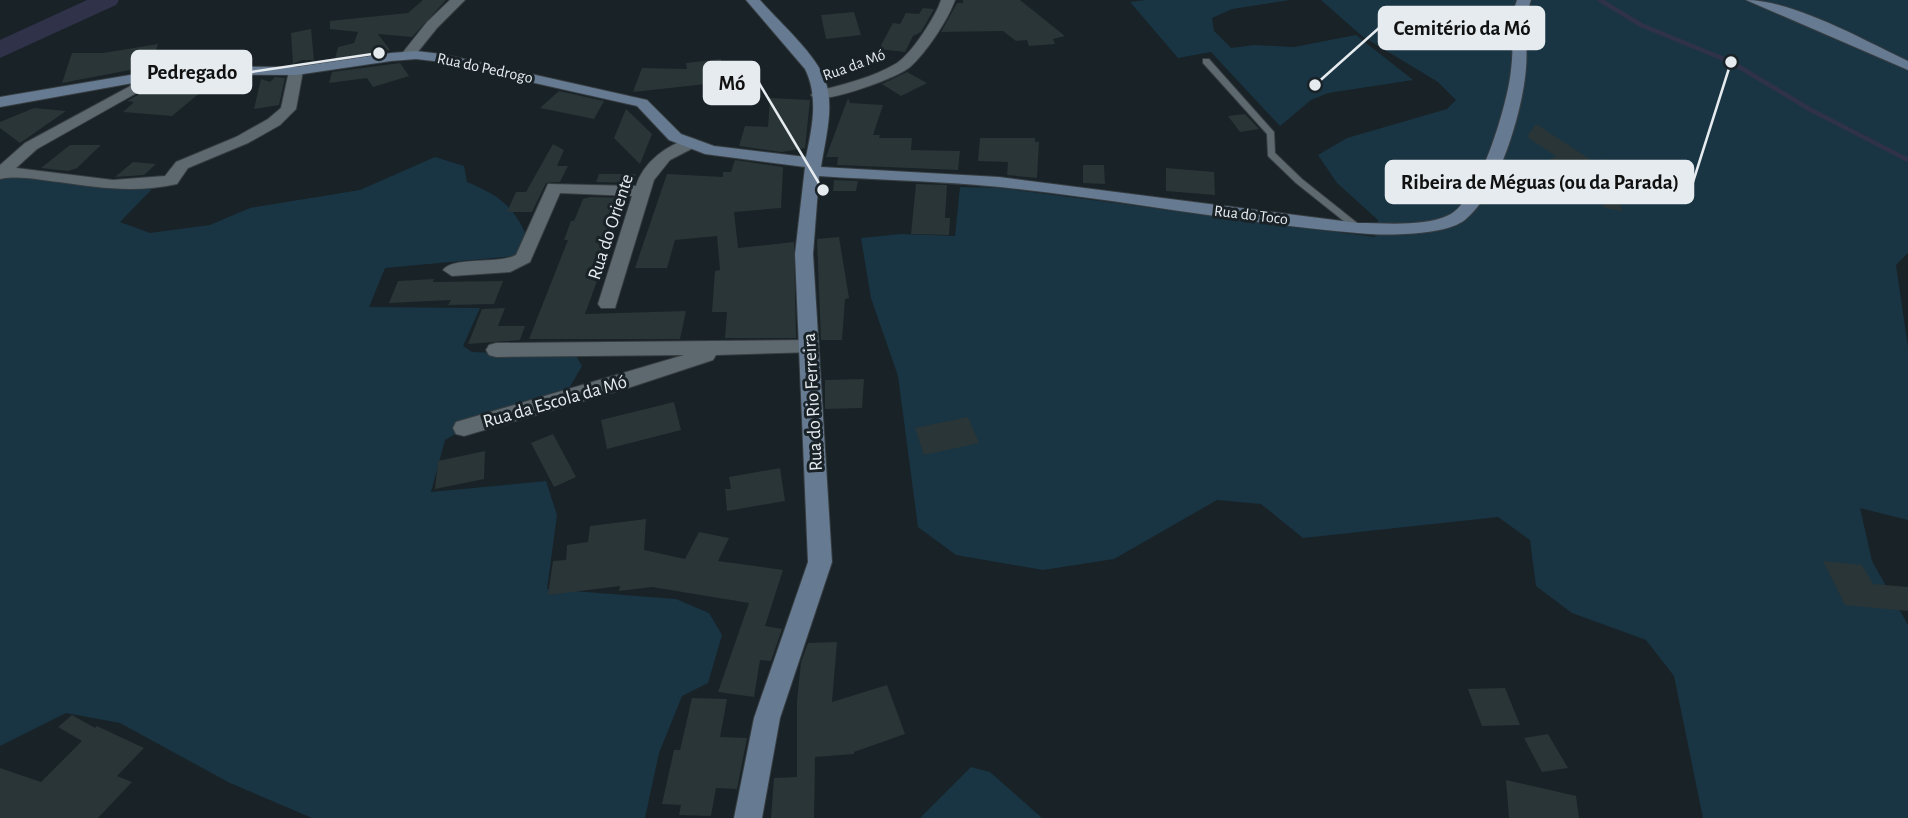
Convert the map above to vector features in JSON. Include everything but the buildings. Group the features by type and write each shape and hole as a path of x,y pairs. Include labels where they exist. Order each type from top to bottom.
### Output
{"street":[{"path":"407,56 432,25 458,0"},
{"name":"Rua do Rio Ferreira","path":"748,818 767,718 820,562 804,254 812,167 821,119 819,82 813,68 753,0"},
{"name":"Rua da Mó","path":"819,95 840,92 905,65 943,15 948,0"},
{"name":"Rua do Toco","path":"812,167 999,182 1358,228 1410,228 1457,219 1475,200 1498,146 1517,87 1521,40 1520,8 1524,0"},
{"path":"1754,0 1821,26 1908,66"},
{"name":"Rua do Pedrogo","path":"2,173 31,146 160,74 202,69 296,71 407,56 442,58 642,103 675,137 711,151 812,167"},
{"path":"2,173 27,173 113,185 153,184 171,180 182,165 242,140 274,121 288,109 296,71"},
{"path":"0,102 160,74"},
{"name":"Rua do Oriente","path":"608,304 646,179 664,157 691,143"},
{"path":"452,270 510,266 524,258 554,188 642,191"},
{"name":"Rua da Escola da Mó","path":"496,350 809,347"},
{"name":"Rua da Escola da Mó","path":"464,428 728,348"},
{"name":"Rua da Escola da Mó","path":"637,349 646,361 645,375"}],"lane":[{"path":"1206,61 1270,134 1271,154 1299,181 1358,228"}],"shaded area":[{"path":"1290,0 1232,9 1212,18 1214,31 1231,48 1254,45 1294,47 1356,35 1413,80 1328,93 1311,100 1280,126 1211,52 1178,58 1130,2"},
{"path":"1321,0 1908,0 1908,253 1896,265 1908,347 1908,520 1860,508 1872,561 1908,625 1908,818 1703,818 1674,676 1646,640 1572,613 1536,586 1530,540 1498,517 1303,538 1261,504 1217,500 1114,559 1043,570 956,555 918,527 898,376 871,298 861,238 901,234 955,236 960,187 1001,188 1375,237 1378,220 1337,183 1318,155 1347,138 1447,109 1456,100 1438,82 1362,36"},
{"path":"435,157 464,166 467,182 506,204 519,221 529,243 515,256 385,268 369,307 480,308 463,346 472,352 576,356 582,366 568,390 490,414 445,440 431,492 546,481 557,515 547,589 676,599 709,613 722,635 708,683 682,696 659,753 645,818 312,818 230,783 120,723 66,713 0,746 0,179 13,176 113,188 153,188 120,222 150,233 210,225 250,208 360,190"},
{"path":"971,767 990,772 1042,818 920,818"}],"waterway":[{"path":"0,50 107,0"},
{"path":"1600,0 1641,25 1731,62 1811,110 1908,160"}],"place":[{"name":"Pedregado","path":"379,53"},
{"name":"Ribeira de Méguas (ou da Parada)","path":"1731,62"},
{"name":"Cemitério da Mó","path":"1315,85"},
{"name":"Mó","path":"823,190"}]}
